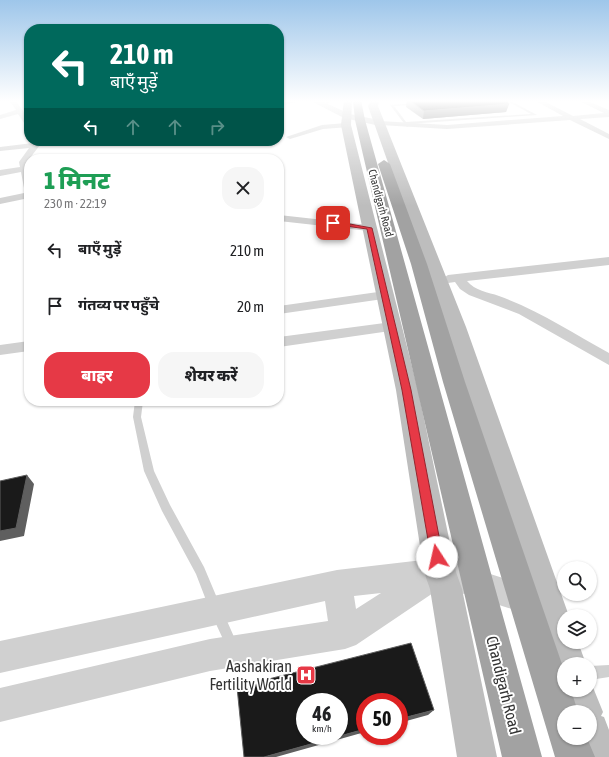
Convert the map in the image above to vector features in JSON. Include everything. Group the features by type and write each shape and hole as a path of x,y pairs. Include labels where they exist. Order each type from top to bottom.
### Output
{"highway":[{"name":"Chandigarh Road","path":"363,135 393,289 486,612 522,757"},
{"path":"374,135 418,264 454,382 515,568 557,705"},
{"path":"571,745 575,757"}],"main road":[{"path":"354,135 369,228 393,289 392,328 407,390 440,572 446,589 477,757"},
{"path":"385,135 449,279 548,605 566,657"},
{"path":"594,745 598,757"}],"street":[{"path":"290,137 295,135"},
{"path":"0,149 24,145"},
{"path":"29,154 35,146"},
{"path":"14,158 24,156"},
{"path":"0,173 24,169 24,160"},
{"path":"0,202 24,196"},
{"path":"284,219 369,228"},
{"path":"449,279 609,261"},
{"path":"449,279 461,284 470,291 503,302 560,331 609,360"},
{"path":"284,309 393,289"},
{"path":"284,341 392,328"},
{"path":"0,350 24,347"},
{"path":"0,705 210,655 345,634 440,572"},
{"path":"0,657 215,609 336,584 440,572 548,605"},
{"path":"336,584 345,634"}],"lane":[{"path":"138,406 137,418 149,471 166,508 200,571 234,651"},
{"path":"597,672 609,671"}],"building":[{"path":"27,475 16,528 0,531 0,481"},
{"path":"411,643 434,710 408,717 408,693 356,693 356,731 348,734 348,693 296,693 296,745 307,745 264,757 244,757 237,687"}],"place":[{"name":"Aashakiran Fertility World","path":"306,675"}],"route":[{"path":"333,223 369,228 407,390 437,557"}]}
